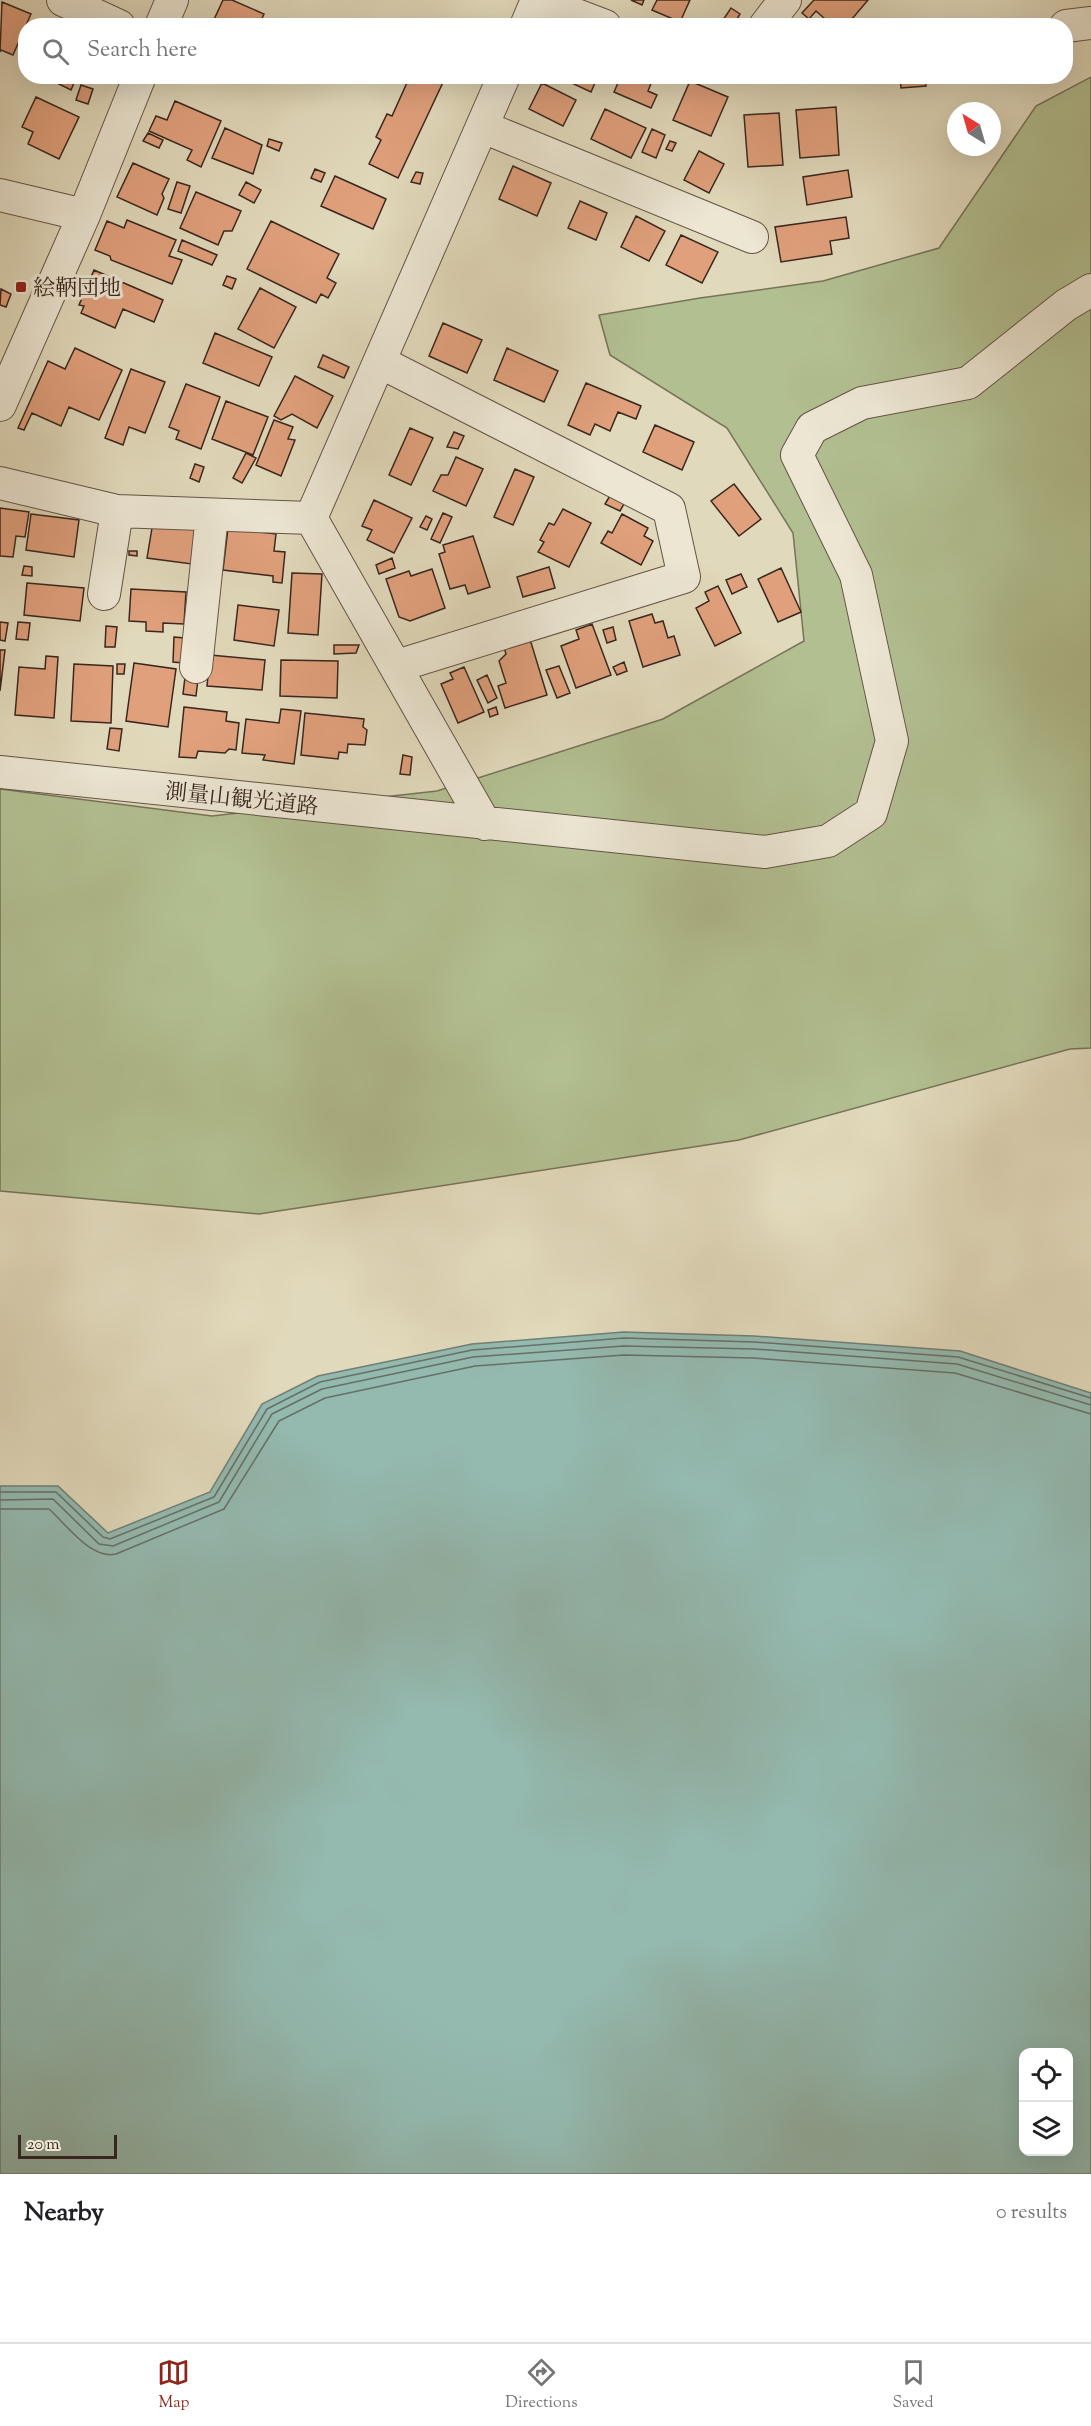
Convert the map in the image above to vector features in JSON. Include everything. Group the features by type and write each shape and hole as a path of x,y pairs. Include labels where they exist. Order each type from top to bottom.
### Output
{"street":[{"path":"63,0 102,18"},
{"path":"164,18 172,0"},
{"path":"529,18 537,0 584,18"},
{"path":"771,18 785,0"},
{"path":"1073,25 1091,23"},
{"path":"0,405 84,215 137,84"},
{"path":"311,518 501,84"},
{"path":"483,127 752,237"},
{"path":"0,195 84,215"},
{"name":"測量山観光道路","path":"0,772 765,852 828,842 870,813 892,741 856,575 797,454 812,428 862,403 968,383 1066,305 1091,290"},
{"path":"380,362 669,509 684,577 397,666"},
{"path":"0,483 117,511 311,518"},
{"path":"104,594 117,511"},
{"path":"196,667 212,515"},
{"path":"311,518 485,824"}],"green space":[{"path":"1091,77 1091,1048 1070,1049 739,1140 259,1214 0,1191 0,789 212,816 437,791 663,719 804,641 793,533 727,428 610,355 599,315 823,281 939,248 1036,106"}],"water":[{"path":"624,1332 754,1336 960,1351 1091,1393 1091,2174 0,2174 0,1486 58,1486 108,1533 210,1492 262,1404 318,1376 472,1344"}],"building":[{"path":"223,0 232,0 264,14 262,18 215,18"},
{"path":"631,0 644,0 642,5"},
{"path":"657,0 690,0 682,18 671,18 652,10"},
{"path":"814,0 868,0 853,18 824,18 816,11 808,18 802,13"},
{"path":"2,2 31,14 29,18 18,18 18,44 13,55 1,50 0,52"},
{"path":"731,8 740,14 738,18 724,18"},
{"path":"59,84 74,84 71,90"},
{"path":"406,84 442,84 398,178 369,164 381,140 376,137 387,114 392,116"},
{"path":"542,84 576,100 563,126 529,109"},
{"path":"574,84 594,84 591,92"},
{"path":"618,84 651,84 648,91 657,95 651,108 614,92"},
{"path":"689,84 697,84 728,97 711,136 673,120"},
{"path":"901,84 926,84 926,86 901,88"},
{"path":"81,85 93,89 88,104 76,100"},
{"path":"36,97 79,117 59,159 28,144 33,132 22,127"},
{"path":"175,101 221,121 201,167 187,160 192,150 149,131 156,116 167,120"},
{"path":"836,107 839,155 800,158 796,110"},
{"path":"605,109 646,128 631,158 591,139"},
{"path":"779,113 783,165 748,167 744,115"},
{"path":"225,128 262,145 253,174 212,158"},
{"path":"652,129 665,135 656,158 642,152"},
{"path":"148,133 163,140 159,148 143,141"},
{"path":"269,139 282,143 279,151 267,146"},
{"path":"670,141 676,143 672,151 666,149"},
{"path":"699,151 724,164 709,193 684,180"},
{"path":"133,163 169,179 162,194 164,198 157,215 117,197"},
{"path":"513,166 551,183 537,216 499,199"},
{"path":"315,169 325,173 321,182 311,178"},
{"path":"848,170 852,197 807,205 803,177"},
{"path":"416,172 423,173 420,184 411,182"},
{"path":"335,176 386,199 373,229 321,206"},
{"path":"177,182 190,186 181,213 168,209"},
{"path":"246,182 261,190 254,203 239,195"},
{"path":"196,192 241,211 232,231 224,231 218,245 180,228"},
{"path":"580,201 607,213 596,240 568,228"},
{"path":"636,216 665,231 649,261 621,247"},
{"path":"846,217 849,238 830,241 832,254 781,262 775,227"},
{"path":"127,220 176,240 169,256 182,260 172,284 111,260 110,256 95,250 107,221 124,228"},
{"path":"271,221 339,254 327,278 336,283 328,298 321,294 316,303 247,269"},
{"path":"681,235 718,252 702,283 666,265"},
{"path":"182,240 217,255 212,265 178,251"},
{"path":"94,270 163,300 154,322 123,309 115,328 81,313 84,306 79,305"},
{"path":"227,276 236,279 232,289 223,285"},
{"path":"260,288 296,307 274,348 238,329"},
{"path":"1,289 11,294 6,307 0,305"},
{"path":"443,323 482,340 467,373 429,356"},
{"path":"215,333 272,357 259,386 203,363"},
{"path":"75,348 122,370 99,420 69,407 61,426 32,413 24,430 18,428 48,361 65,369"},
{"path":"507,348 558,371 544,402 494,380"},
{"path":"323,355 349,367 344,378 318,367"},
{"path":"131,369 165,382 145,433 129,427 123,445 105,438"},
{"path":"295,376 333,396 317,428 292,414 281,420 274,416"},
{"path":"586,383 641,406 636,419 618,412 610,431 595,424 590,435 568,425"},
{"path":"186,384 220,397 201,449 176,439 179,431 169,427"},
{"path":"226,401 268,417 253,455 212,439"},
{"path":"274,420 293,427 288,439 295,440 281,476 256,465"},
{"path":"655,425 694,442 682,470 643,452"},
{"path":"410,428 433,438 411,485 389,475"},
{"path":"454,432 464,436 458,449 447,447"},
{"path":"246,453 256,458 242,483 233,478"},
{"path":"456,457 483,469 466,506 433,491 441,475 448,475"},
{"path":"195,464 204,467 199,482 190,478"},
{"path":"515,469 534,477 513,525 494,517"},
{"path":"734,484 761,519 739,536 711,501"},
{"path":"611,494 625,502 620,511 605,504"},
{"path":"374,500 412,518 394,553 367,540 372,530 362,526"},
{"path":"0,508 29,512 25,537 16,536 13,557 0,556"},
{"path":"563,509 591,523 569,567 538,552 544,542 540,540 549,523 554,525"},
{"path":"443,513 452,517 440,543 431,539"},
{"path":"31,514 79,520 74,557 26,550"},
{"path":"622,514 648,528 644,536 653,541 641,565 601,543 608,531 612,533"},
{"path":"426,516 432,519 427,530 420,527"},
{"path":"153,522 196,527 192,564 147,558"},
{"path":"228,528 276,534 274,551 285,552 282,583 273,582 273,576 223,570"},
{"path":"473,536 490,587 468,594 465,585 450,589 439,554 445,552 443,545"},
{"path":"129,551 137,551 137,556 129,555"},
{"path":"392,558 395,568 379,574 376,565"},
{"path":"24,566 32,567 32,576 22,575"},
{"path":"549,567 555,588 523,597 517,577"},
{"path":"781,568 801,612 778,622 758,579"},
{"path":"432,569 445,608 410,621 399,617 386,579 409,571 411,576"},
{"path":"292,573 322,574 318,635 288,633"},
{"path":"741,574 747,587 732,594 726,580"},
{"path":"27,583 84,588 80,621 24,615"},
{"path":"718,586 741,633 715,646 696,608 709,601 705,592"},
{"path":"131,589 186,592 184,624 163,623 163,632 146,631 146,622 129,621"},
{"path":"238,605 279,610 274,646 234,640"},
{"path":"652,614 655,623 663,621 668,638 674,636 680,655 643,667 629,621"},
{"path":"0,622 8,623 5,641 0,640"},
{"path":"18,622 30,623 28,640 16,639"},
{"path":"592,624 611,675 576,688 561,646 579,639 576,630"},
{"path":"106,626 117,627 115,647 105,647"},
{"path":"613,627 616,640 607,643 603,630"},
{"path":"529,636 547,695 505,708 498,686 506,683 499,661 506,654 503,644"},
{"path":"174,637 184,638 183,663 173,662"},
{"path":"334,645 359,645 356,653 334,654"},
{"path":"0,650 5,650 0,691"},
{"path":"210,655 265,660 262,690 207,686"},
{"path":"46,656 58,657 54,718 15,715 19,667 45,669"},
{"path":"281,660 338,661 337,698 280,696"},
{"path":"624,662 627,671 617,675 613,667"},
{"path":"134,663 176,669 168,727 126,721"},
{"path":"74,664 113,666 111,723 71,721"},
{"path":"117,664 125,664 124,674 117,674"},
{"path":"559,666 570,693 557,698 546,670"},
{"path":"464,667 484,712 458,723 441,684 453,679 450,673"},
{"path":"487,675 497,698 488,703 477,680"},
{"path":"185,677 198,679 196,696 183,694"},
{"path":"184,707 227,712 226,721 239,723 236,750 229,749 225,753 198,751 196,758 179,757"},
{"path":"496,707 498,714 490,717 488,710"},
{"path":"281,709 301,711 294,764 263,760 265,755 242,753 246,719 279,723"},
{"path":"305,713 364,719 363,727 367,730 365,745 348,744 347,753 339,752 338,759 301,755"},
{"path":"110,728 122,729 119,751 107,749"},
{"path":"403,755 412,757 410,775 400,774"}],"place":[{"name":"絵鞆団地","path":"21,287"}]}
